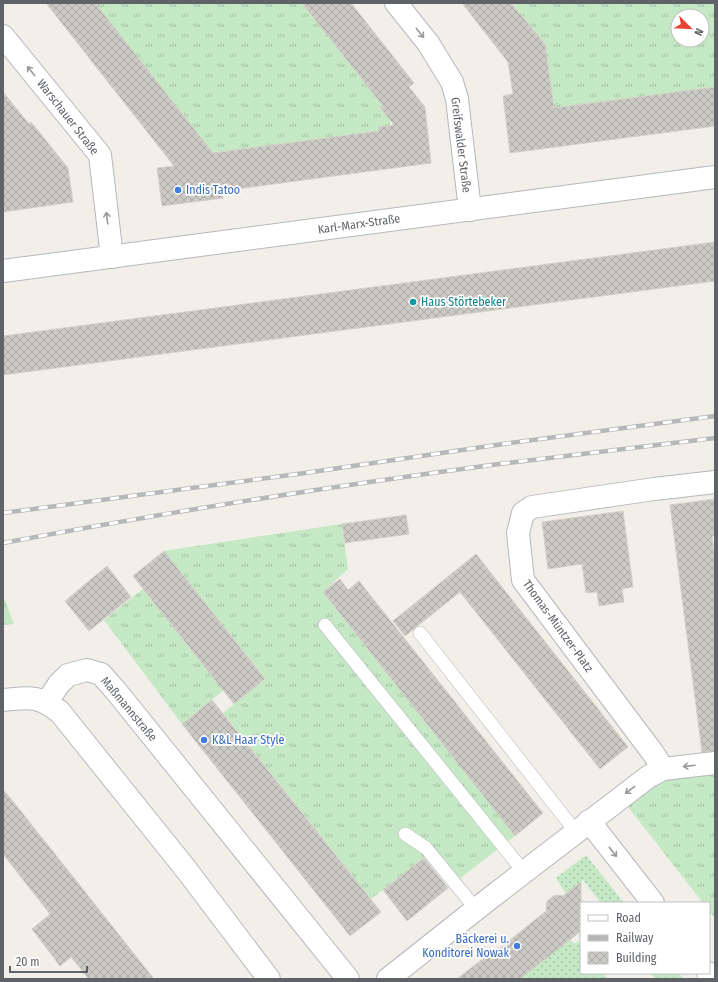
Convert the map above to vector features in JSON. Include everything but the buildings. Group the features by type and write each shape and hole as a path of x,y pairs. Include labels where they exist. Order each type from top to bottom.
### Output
{"street":[{"name":"Greifswalder Straße","path":"396,3 428,43 452,82 457,99 470,210"},
{"name":"Warschauer Straße","path":"3,36 100,155 112,257"},
{"name":"Karl-Marx-Straße","path":"3,271 715,177"},
{"name":"Thomas-Müntzer-Platz","path":"663,769 653,753 523,580 518,533 523,513 532,507 654,489 715,482"},
{"name":"Maßmannstraße","path":"53,707 59,684 68,675 87,670 101,674 348,979"},
{"path":"3,700 29,698 53,707 185,868 265,977"},
{"path":"388,979 476,909 648,777 663,769 715,763"},
{"path":"583,827 652,902"}],"lane":[{"path":"325,625 524,872"},
{"path":"420,632 583,827"},
{"path":"405,834 426,848 476,909"}],"green space":[{"path":"95,3 302,3 383,106 380,108 390,119 390,126 379,131 216,161"},
{"path":"512,3 715,3 715,87 535,111 544,43"},
{"path":"342,524 348,569 323,592 515,836 449,887 425,857 371,899 223,713 265,679 164,551"},
{"path":"143,589 224,690 182,724 104,620"},
{"path":"3,595 14,624 3,625"},
{"path":"715,771 715,918 710,912 710,902 702,902 625,803 656,779"},
{"path":"586,855 623,902 600,902 583,880 566,894 556,878"},
{"path":"565,933 574,944 578,941 580,944 580,974 604,974 608,979 520,979 567,942"},
{"path":"652,974 680,974 683,979 655,979"}],"railway":[{"path":"3,513 715,416"},
{"path":"3,543 189,510 375,481 499,464 715,438"}],"place":[{"name":"Indis Tatoo","path":"178,190"},
{"name":"Haus Störtebeker","path":"413,302"},
{"name":"K&L Haar Style","path":"204,740"},
{"name":"Bäckerei u. Konditorei Nowak","path":"517,946"}]}
